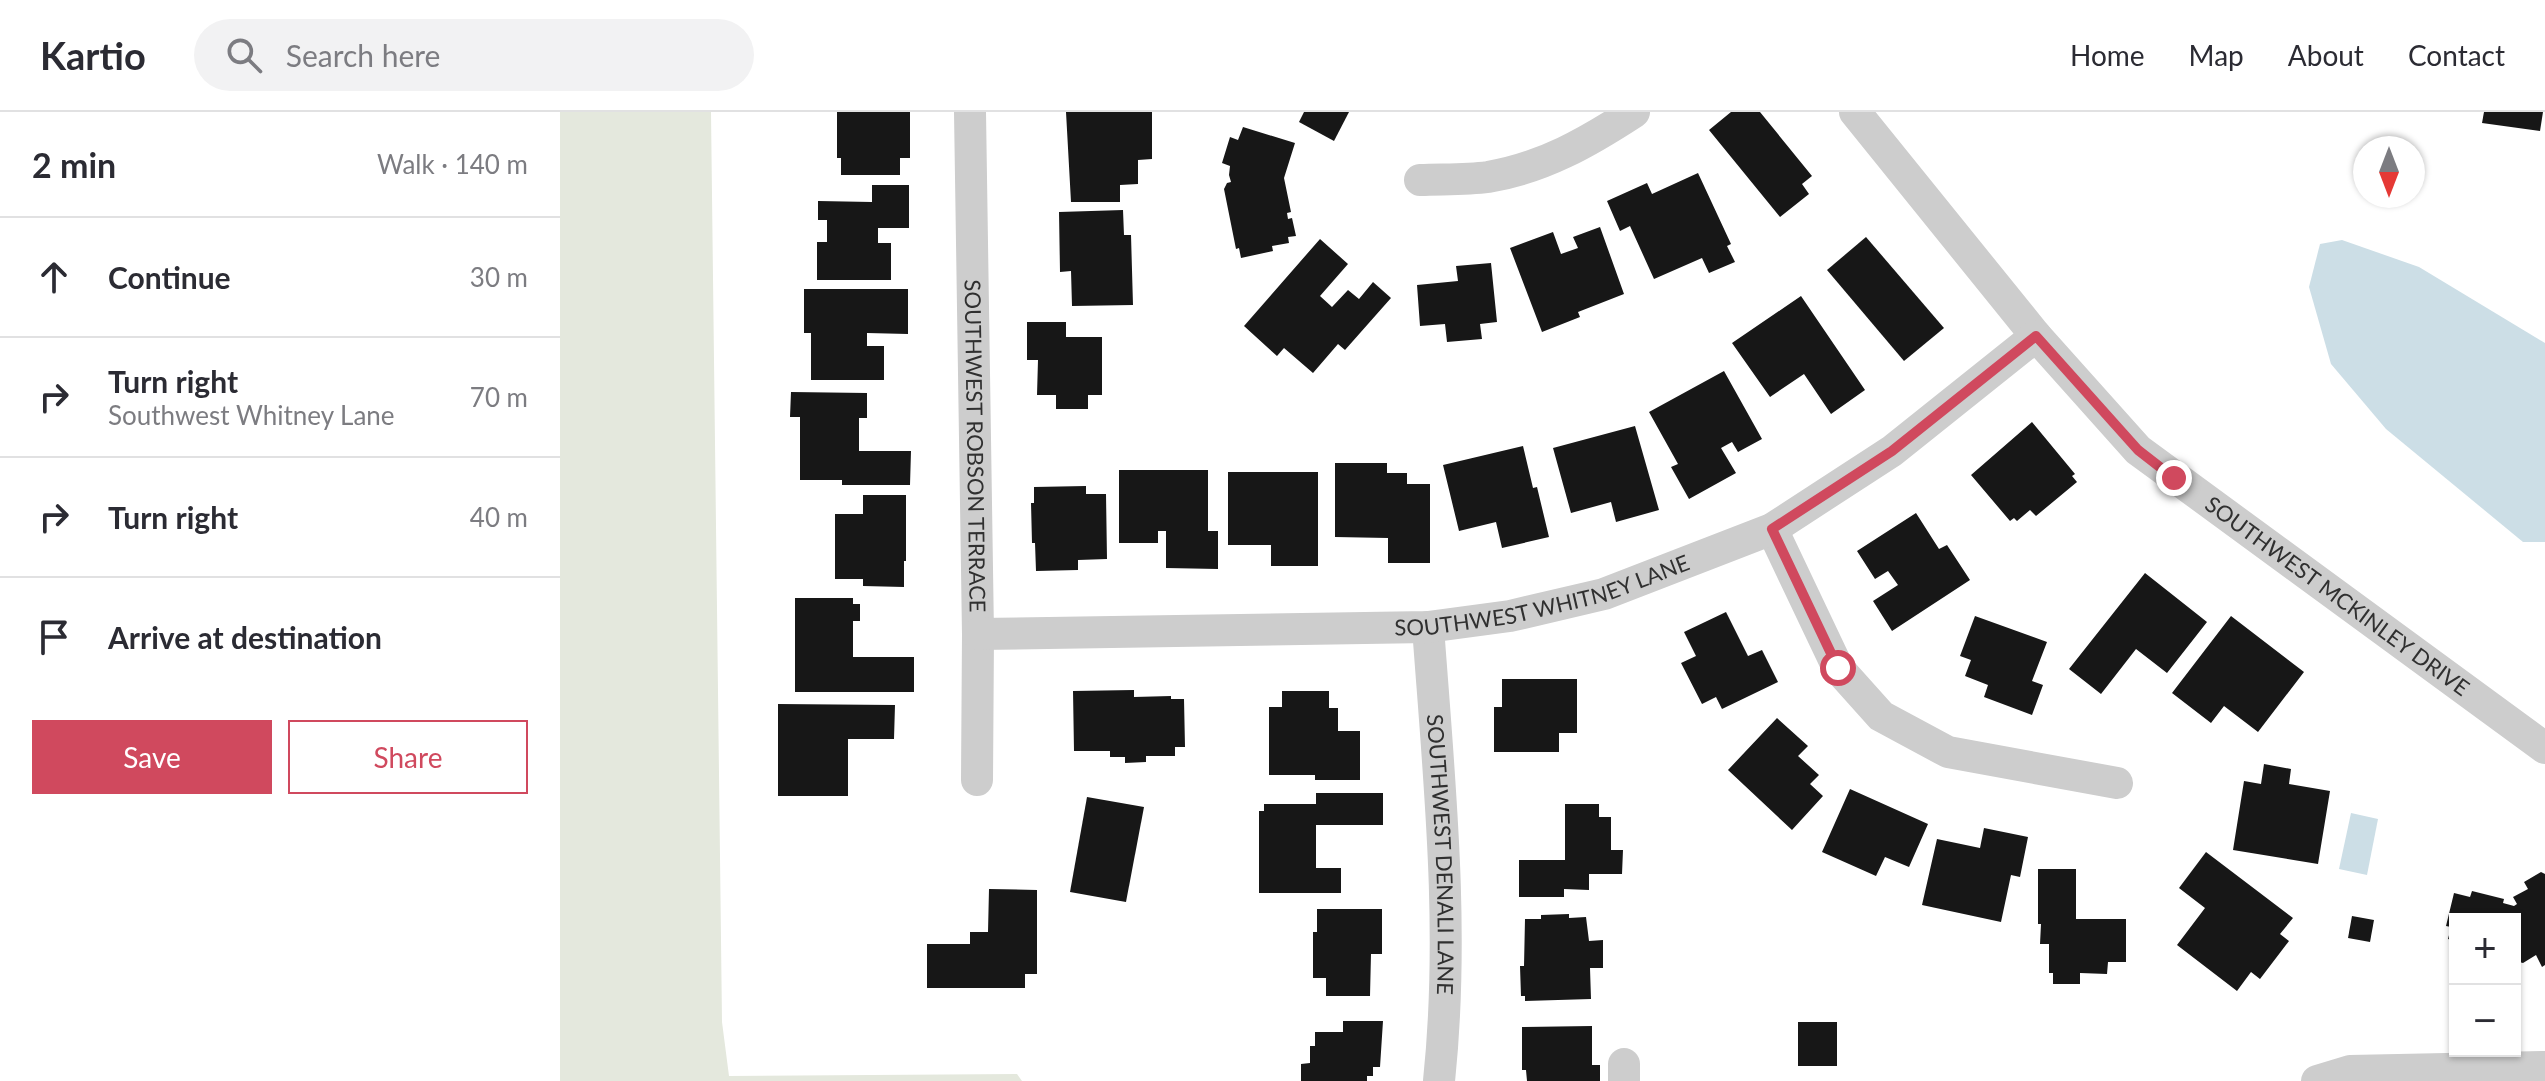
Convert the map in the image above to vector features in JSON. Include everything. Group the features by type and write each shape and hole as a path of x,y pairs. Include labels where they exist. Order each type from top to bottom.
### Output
{"street":[{"name":"SOUTHWEST ROBSON TERRACE","path":"970,112 978,634 977,780"},
{"path":"1420,180 1486,177 1533,167 1590,141 1634,112"},
{"name":"SOUTHWEST MCKINLEY DRIVE","path":"1855,112 2036,336 2138,450 2545,748"},
{"name":"SOUTHWEST WHITNEY LANE","path":"978,634 1428,627 1510,616 1604,594 1772,529 1892,451 2036,336"},
{"path":"1772,529 1838,668 1881,716 1948,752 2117,783"},
{"name":"SOUTHWEST DENALI LANE","path":"1428,627 1445,873 1444,1002 1439,1081"},
{"path":"2317,1081 2350,1071 2545,1067"}],"shaded area":[{"path":"560,112 711,112 722,1022 729,1076 1017,1074 1022,1081 560,1081"},
{"path":"2342,240 2419,267 2545,343 2545,542 2523,542 2386,429 2331,364 2309,287 2320,244"},
{"path":"2351,813 2378,819 2367,875 2339,869"}],"building":[{"path":"837,112 910,112 910,158 900,158 900,175 841,175 841,158 837,158"},
{"path":"1066,112 1152,112 1152,159 1138,160 1138,184 1120,185 1120,202 1071,202"},
{"path":"1304,112 1349,112 1334,141 1299,122"},
{"path":"1731,112 1760,112 1812,176 1802,184 1809,194 1780,217 1709,130"},
{"path":"2484,112 2543,112 2540,131 2482,123"},
{"path":"1243,127 1295,143 1284,178 1291,212 1287,213 1288,219 1292,218 1296,236 1288,237 1289,243 1272,246 1273,251 1241,258 1239,248 1236,249 1224,189 1231,182 1230,166 1222,163 1230,137 1238,140"},
{"path":"1698,173 1731,244 1727,246 1735,262 1709,273 1702,258 1654,279 1630,226 1620,231 1607,201 1647,183 1652,194"},
{"path":"872,185 909,185 909,228 878,228 878,243 891,243 891,280 817,280 817,242 827,242 827,220 818,220 818,201 872,202"},
{"path":"1123,210 1124,235 1131,235 1133,305 1072,306 1071,271 1060,272 1059,212"},
{"path":"1600,227 1624,294 1578,312 1580,317 1542,332 1510,248 1553,232 1561,254 1578,248 1573,237"},
{"path":"1866,237 1944,328 1904,361 1827,270"},
{"path":"1320,239 1348,264 1320,296 1332,307 1348,290 1359,299 1373,282 1391,298 1345,350 1338,344 1313,373 1284,348 1277,356 1244,326"},
{"path":"1491,263 1497,322 1480,324 1482,339 1447,342 1445,324 1420,326 1417,285 1458,281 1456,266"},
{"path":"804,289 908,289 908,334 867,333 867,346 884,346 884,380 811,380 811,333 804,333"},
{"path":"1801,296 1865,390 1831,414 1804,374 1770,397 1732,343"},
{"path":"1027,322 1066,322 1066,337 1102,337 1102,395 1088,395 1088,409 1056,409 1056,395 1037,395 1038,360 1027,360"},
{"path":"1724,371 1762,439 1738,452 1732,442 1721,448 1736,473 1689,499 1671,467 1678,464 1649,412"},
{"path":"791,392 867,393 867,418 859,418 859,451 911,451 910,485 842,485 842,480 800,480 800,417 790,417"},
{"path":"2032,422 2075,474 2072,476 2077,482 2036,516 2030,510 2017,521 2014,518 2010,521 1971,475"},
{"path":"1635,426 1659,510 1616,522 1611,502 1571,513 1553,448"},
{"path":"1523,446 1549,537 1502,548 1496,522 1459,531 1443,465"},
{"path":"1335,463 1387,463 1387,473 1407,473 1407,484 1430,484 1430,563 1388,563 1388,538 1335,537"},
{"path":"1119,470 1208,470 1208,531 1218,531 1218,569 1166,568 1166,531 1158,531 1158,543 1119,543"},
{"path":"1228,472 1318,472 1318,566 1271,566 1271,545 1228,545"},
{"path":"1086,486 1086,494 1106,494 1107,559 1078,560 1078,570 1036,571 1031,503 1034,503 1034,487"},
{"path":"863,495 906,495 904,587 863,586 863,579 835,579 835,514 863,514"},
{"path":"1916,513 1939,549 1947,545 1970,580 1892,631 1873,601 1898,585 1888,571 1875,579 1857,551"},
{"path":"2145,573 2207,622 2167,673 2136,649 2101,694 2069,669"},
{"path":"795,598 853,598 853,604 860,604 860,621 853,621 853,657 914,657 914,692 795,692"},
{"path":"1726,612 1748,656 1762,650 1778,682 1722,709 1716,697 1702,704 1681,663 1696,656 1684,632"},
{"path":"1975,616 2047,642 2032,681 2043,685 2032,715 1984,697 1988,685 1965,676 1971,660 1960,656"},
{"path":"2231,616 2304,672 2258,732 2224,706 2211,723 2172,693"},
{"path":"1502,679 1577,679 1577,733 1559,733 1559,752 1494,752 1494,707 1502,707"},
{"path":"1134,690 1134,697 1171,696 1171,699 1184,699 1185,747 1175,747 1175,756 1146,756 1146,762 1125,763 1125,757 1110,757 1110,751 1074,751 1073,691"},
{"path":"1282,691 1329,691 1329,708 1338,708 1338,731 1360,731 1360,780 1315,780 1315,775 1269,775 1269,707 1282,707"},
{"path":"778,704 895,705 894,739 848,739 848,796 778,796"},
{"path":"1777,718 1808,746 1798,756 1819,775 1810,784 1823,796 1792,830 1728,770"},
{"path":"2264,764 2291,769 2289,784 2330,791 2318,864 2233,850 2244,781 2261,784"},
{"path":"1850,789 1928,824 1909,867 1885,857 1876,876 1822,852"},
{"path":"1316,793 1383,793 1383,825 1316,825 1316,868 1341,868 1341,893 1259,893 1259,811 1264,811 1264,804 1316,804"},
{"path":"1087,797 1144,807 1126,902 1070,892"},
{"path":"1565,804 1599,804 1599,817 1611,817 1611,850 1623,850 1622,874 1589,874 1589,890 1564,889 1564,897 1519,897 1519,860 1565,860"},
{"path":"1984,828 2028,837 2020,877 2011,875 2001,922 1922,905 1937,839 1980,848"},
{"path":"2206,852 2293,918 2280,934 2289,941 2260,979 2251,972 2237,991 2177,945 2205,908 2179,888"},
{"path":"2038,869 2076,869 2076,919 2126,919 2126,962 2108,962 2107,974 2080,973 2080,984 2053,984 2053,973 2049,973 2049,944 2040,944"},
{"path":"2541,872 2545,874 2545,965 2542,967 2536,955 2521,962 2521,913 2449,913 2454,893 2470,897 2472,891 2504,899 2503,903 2514,906 2517,904 2513,897 2528,889 2524,882"},
{"path":"989,889 1037,890 1037,974 1025,974 1025,988 927,988 927,944 970,944 970,932 988,932"},
{"path":"1317,909 1382,909 1382,954 1371,954 1370,996 1326,996 1326,978 1313,978 1313,932 1317,932"},
{"path":"1569,914 1569,918 1586,917 1589,941 1603,940 1603,968 1590,968 1591,999 1525,1001 1525,996 1521,996 1520,966 1524,966 1525,919"},
{"path":"2352,916 2374,920 2370,942 2348,938"},
{"path":"1343,1021 1383,1021 1380,1067 1373,1067 1373,1076 1367,1076 1367,1081 1301,1081 1301,1064 1310,1063 1310,1046 1315,1046 1315,1032 1343,1032"},
{"path":"1798,1022 1837,1022 1837,1066 1798,1066"},
{"path":"1592,1026 1592,1065 1600,1065 1600,1081 1527,1081 1526,1070 1522,1070 1522,1027"}],"route":[{"path":"1838,668 1772,529 1892,451 2036,336 2138,450 2174,478"}]}
